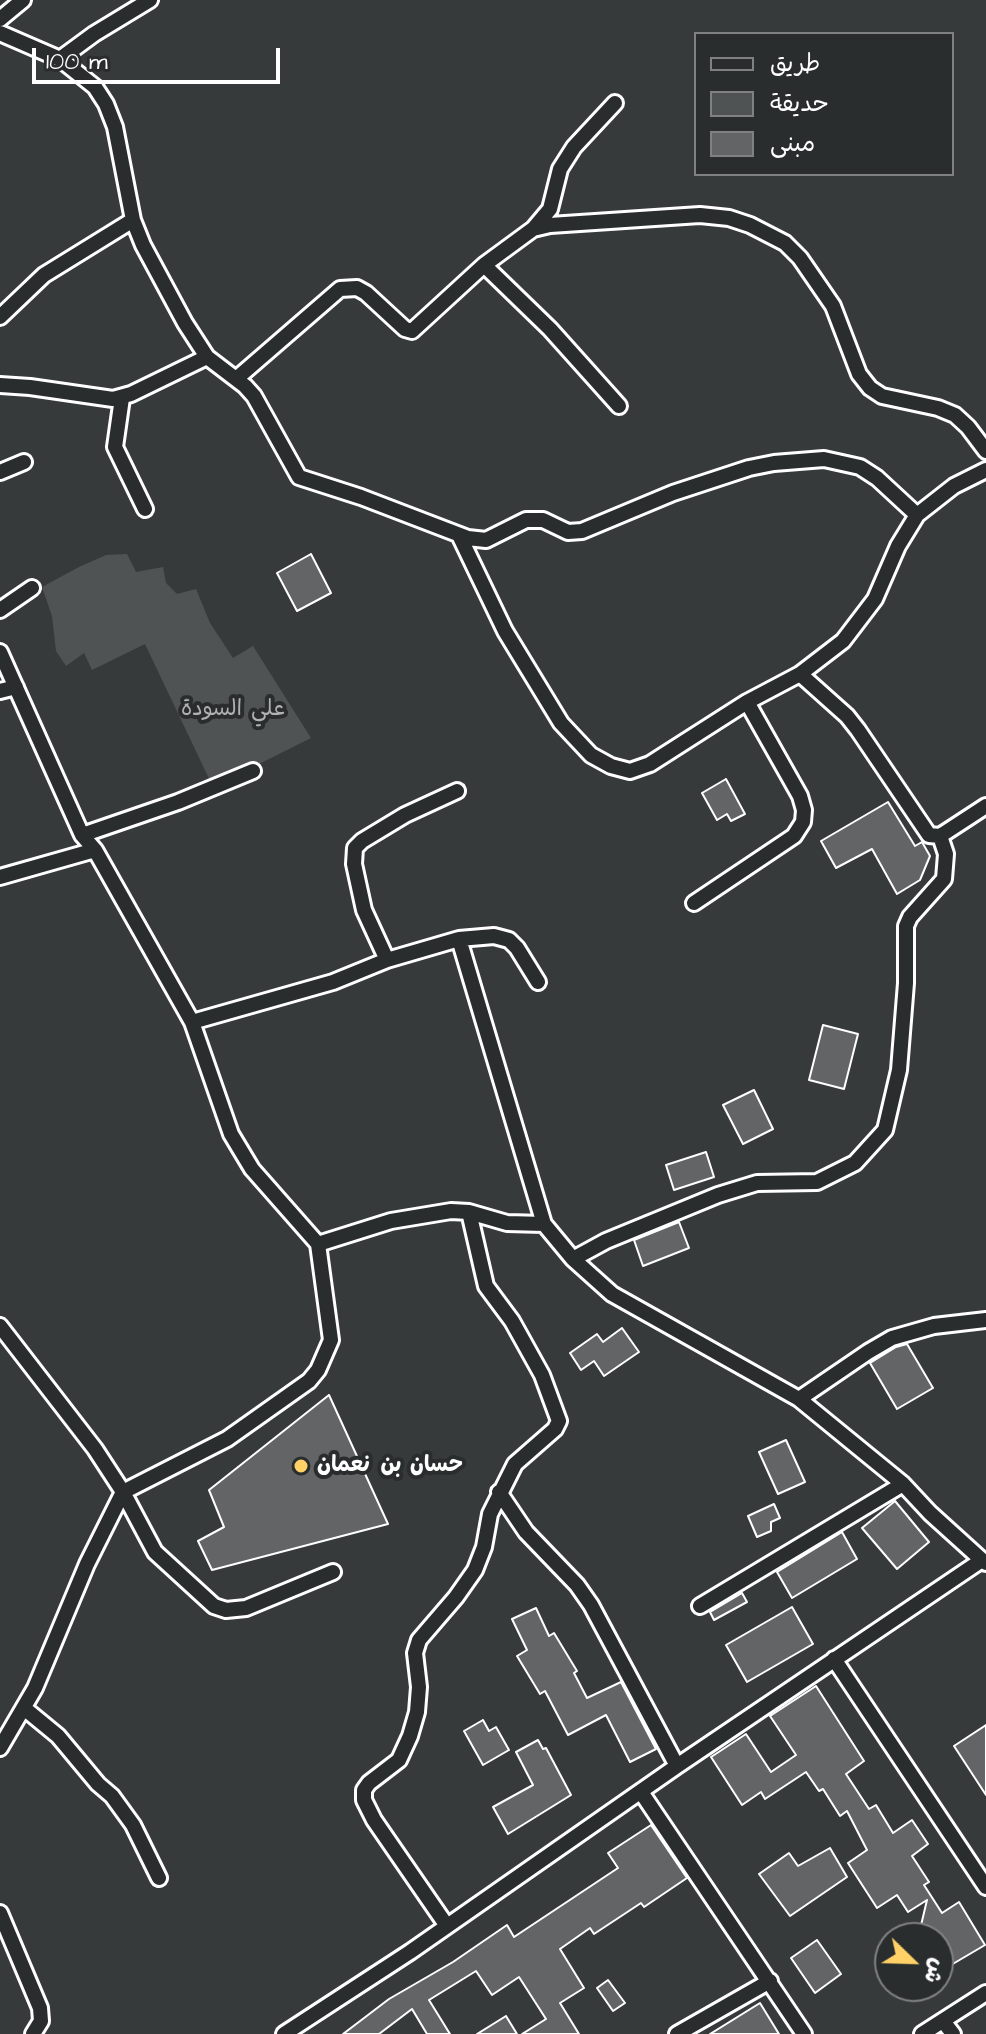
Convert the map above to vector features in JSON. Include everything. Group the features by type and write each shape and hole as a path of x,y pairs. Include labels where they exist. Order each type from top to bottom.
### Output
{"street":[{"path":"0,19 23,0"},
{"path":"60,59 150,0"},
{"path":"0,33 60,59 95,87 115,127 133,220 153,267 207,357 254,396 299,477 459,535 486,540 526,520 543,520 568,532 582,531 673,493 749,468 824,459 860,467 877,478 917,515"},
{"path":"236,379 340,289 348,287 366,293 405,329 412,331 484,265 533,229 550,209 560,169 574,147 615,103"},
{"path":"533,229 550,225 700,215 729,218 767,232 800,258 824,291 833,306 859,374 870,388 882,396 938,408 955,415 986,451"},
{"path":"0,317 44,275 133,220"},
{"path":"484,265 550,329 619,406"},
{"path":"0,385 42,388 99,398 122,398 207,357"},
{"path":"122,398 115,447 145,509"},
{"path":"0,472 24,462"},
{"path":"459,535 482,587 529,673 561,723 591,755 621,770 639,769 747,702 800,674 843,641 875,599 898,546 917,515 954,486 986,470"},
{"path":"0,610 32,588"},
{"path":"0,652 82,835 95,850 192,1022 231,1134 252,1169 318,1244 331,1340 318,1370 309,1381 227,1439 123,1492 24,1708 0,1748"},
{"path":"800,674 847,716 929,835 940,836 986,806"},
{"path":"0,691 16,687"},
{"path":"694,903 794,836 803,822 800,796 747,702"},
{"path":"82,835 178,802 253,771"},
{"path":"387,960 364,910 354,864 355,848 405,815 457,791"},
{"path":"573,1259 606,1241 718,1195 757,1183 817,1182 855,1163 885,1130 899,1070 906,983 906,926 910,917 944,879 946,854 940,836"},
{"path":"0,877 95,850"},
{"path":"192,1022 333,982 387,960 459,939 494,936 509,940 538,982"},
{"path":"284,2034 447,1926 834,1659 984,1562 903,1484 799,1399 612,1294 573,1259 544,1224 459,939"},
{"path":"318,1244 391,1221 451,1211 469,1212 507,1223 544,1224"},
{"path":"447,1926 374,1820 364,1800 364,1790 399,1760 404,1748 417,1712 419,1687 415,1653 419,1640 475,1570 499,1492 515,1464 555,1429 559,1421 542,1375 512,1321 486,1286 469,1212"},
{"path":"799,1399 892,1338 934,1326 986,1320"},
{"path":"0,1326 77,1424 123,1492 155,1552 214,1606 226,1610 246,1608 333,1572"},
{"path":"700,1606 903,1484"},
{"path":"499,1492 526,1532 577,1585 591,1605 677,1766"},
{"path":"834,1659 986,1887"},
{"path":"24,1708 58,1736 112,1796 133,1825 159,1878"},
{"path":"641,1792 804,2034"},
{"path":"0,1913 40,2008 41,2021 33,2034"},
{"path":"677,2034 770,1981"},
{"path":"922,2034 986,1993"},
{"path":"943,2021 953,2034"}],"green space":[{"name":"علي السودة","path":"127,554 136,572 163,567 166,583 177,594 196,589 210,623 233,658 253,646 311,738 213,787 145,644 92,670 84,653 66,666 56,651 52,616 42,587 106,555"}],"building":[{"path":"311,554 331,593 297,611 277,573"},
{"path":"726,779 745,814 731,821 727,814 717,820 702,793"},
{"path":"888,802 915,846 922,842 930,856 920,880 897,894 872,849 836,868 821,841"},
{"path":"823,1025 858,1034 844,1089 809,1080"},
{"path":"754,1090 773,1129 743,1144 723,1105"},
{"path":"706,1152 714,1177 674,1190 666,1165"},
{"path":"679,1222 689,1248 643,1266 634,1240"},
{"path":"622,1328 639,1352 604,1376 594,1361 581,1370 570,1353 597,1334 603,1342"},
{"path":"907,1344 933,1388 897,1409 870,1363"},
{"name":"حسان بن نعمان","path":"329,1395 388,1524 212,1570 198,1541 224,1527 209,1490"},
{"path":"786,1440 805,1482 778,1494 759,1452"},
{"path":"895,1501 929,1542 897,1569 862,1528"},
{"path":"774,1504 780,1518 771,1522 771,1531 757,1537 748,1516"},
{"path":"842,1532 857,1559 792,1598 777,1572"},
{"path":"742,1593 747,1602 714,1620 710,1612"},
{"path":"792,1607 813,1644 747,1682 726,1645"},
{"path":"536,1608 549,1636 554,1633 577,1671 574,1673 587,1698 621,1682 656,1749 630,1762 606,1715 568,1735 545,1691 540,1694 517,1656 527,1650 512,1619"},
{"path":"816,1686 864,1761 846,1774 869,1809 876,1805 893,1833 912,1820 928,1844 912,1856 929,1882 924,1885 942,1913 959,1902 985,1945 954,1963 954,1922 922,1922 927,1900 908,1912 897,1895 877,1908 848,1863 867,1850 847,1811 840,1816 823,1789 819,1791 806,1772 765,1799 761,1792 742,1805 711,1757 746,1734 771,1772 796,1755 770,1716"},
{"path":"483,1720 489,1731 496,1727 509,1750 483,1765 464,1731"},
{"path":"986,1725 986,1795 954,1746"},
{"path":"538,1740 543,1749 546,1748 571,1795 508,1834 493,1807 533,1785 516,1752"},
{"path":"651,1825 687,1878 644,1907 641,1903 594,1934 590,1928 560,1949 584,1988 560,2003 579,2034 522,2034 546,2019 519,1977 492,1995 476,1971 429,2000 450,2034 427,2034 412,2009 379,2034 343,2034 389,1999 453,1962 507,1925 514,1937 618,1868 608,1853"},
{"path":"830,1848 847,1877 790,1916 759,1874 789,1853 798,1866"},
{"path":"817,1940 841,1974 815,1993 791,1958"},
{"path":"608,1980 625,2003 613,2011 597,1988"},
{"path":"760,2003 779,2034 710,2034"},
{"path":"506,2016 517,2034 477,2034"}],"place":[{"name":"حسان بن نعمان","path":"301,1466"}]}
